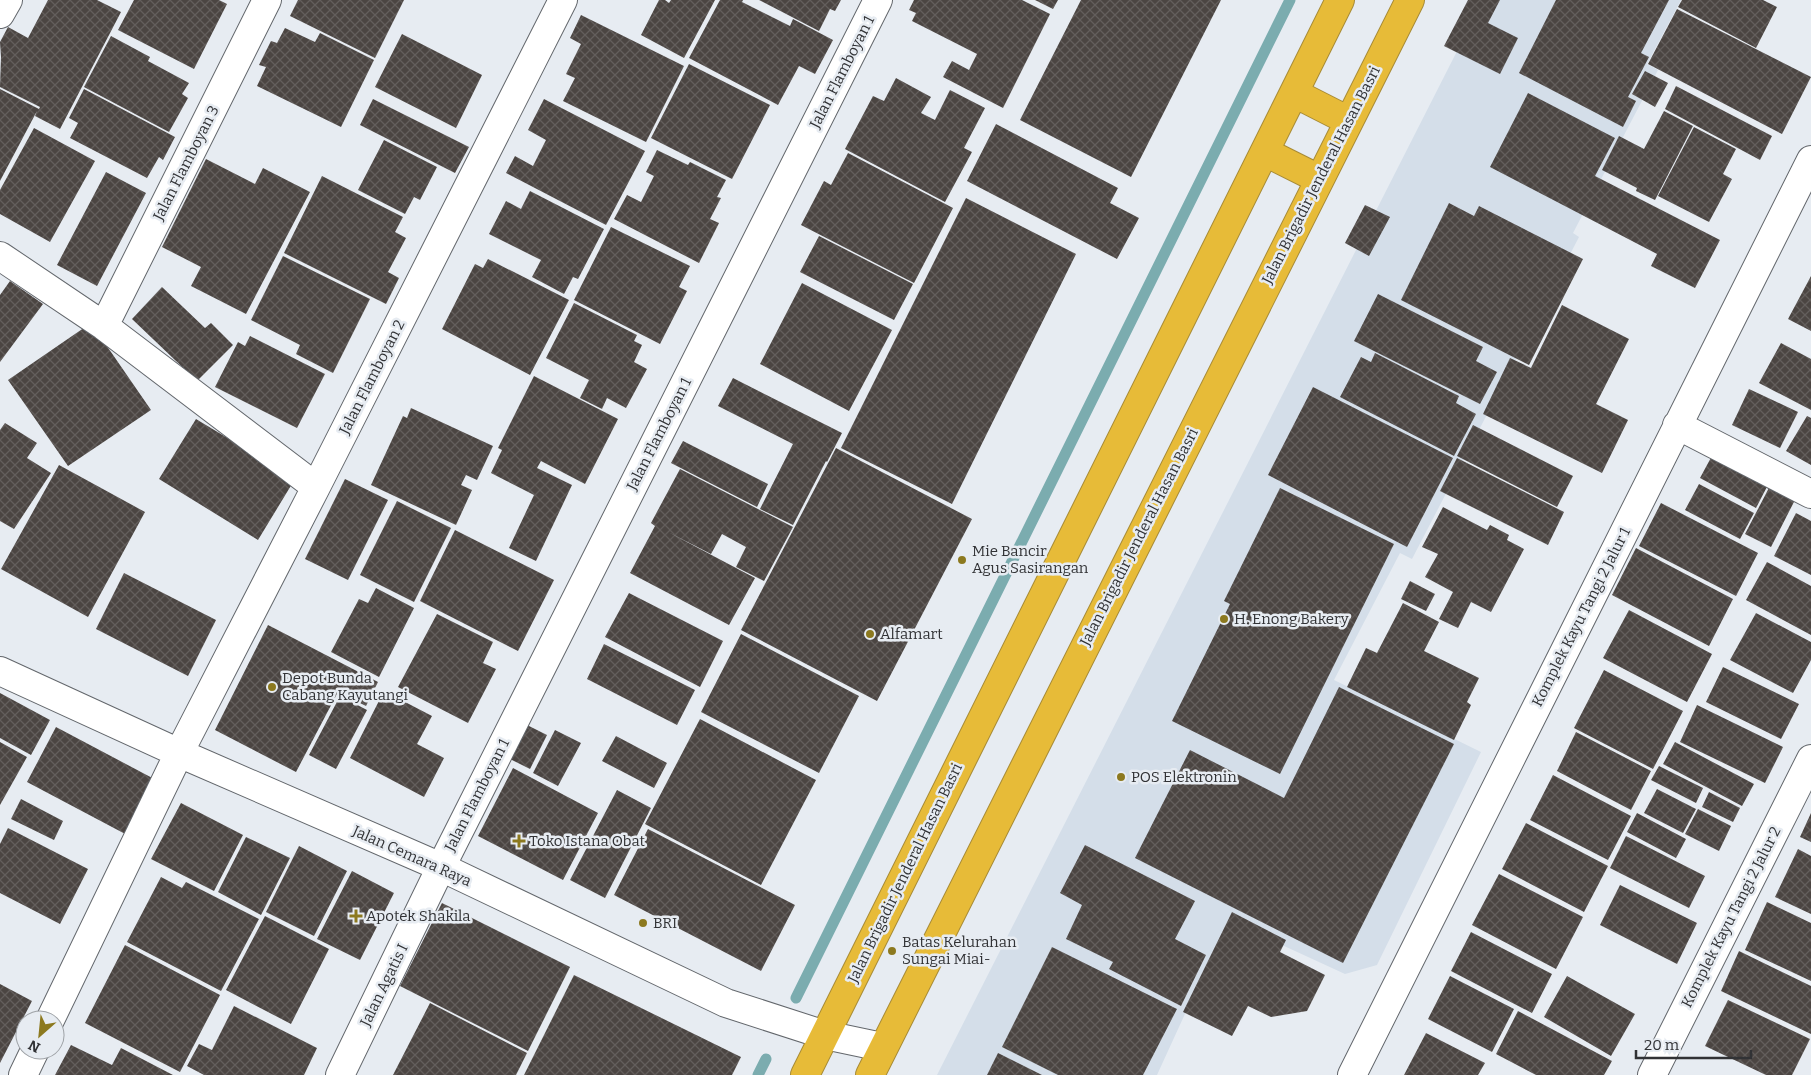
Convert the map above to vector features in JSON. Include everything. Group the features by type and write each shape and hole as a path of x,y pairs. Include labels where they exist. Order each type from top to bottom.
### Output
{"highway":[{"name":"Jalan Brigadir Jenderal Hasan Basri","path":"805,1075 1340,0"},
{"name":"Jalan Brigadir Jenderal Hasan Basri","path":"870,1075 1410,0"},
{"path":"1294,94 1349,121"},
{"path":"1264,152 1319,179"}],"street":[{"path":"0,14 8,0"},
{"name":"Jalan Flamboyan 3","path":"104,326 267,0"},
{"name":"Jalan Flamboyan 2","path":"55,1010 179,753 563,0"},
{"name":"Jalan Flamboyan 1","path":"441,868 878,0"},
{"name":"Komplek Kayu Tangi 2 Jalur 1","path":"1352,1075 1811,160"},
{"path":"0,256 104,326 316,487"},
{"path":"1677,426 1811,494"},
{"name":"Jalan Cemara Raya","path":"0,671 179,753 441,868 726,1004 825,1035 882,1048"},
{"name":"Komplek Kayu Tangi 2 Jalur 2","path":"1652,1075 1811,758"},
{"name":"Jalan Agatis I","path":"340,1075 441,868"},
{"path":"23,1075 30,1060"}],"shaded area":[{"path":"1483,0 1681,0 1647,64 1658,70 1573,233 1579,237 1412,559 1400,553 1334,680 1481,752 1377,965 1345,974 1228,920 1157,1075 937,1075"}],"building":[{"path":"48,0 97,0 121,12 60,129 35,116 37,111 0,181 0,89 39,109 40,107 0,87 0,42 8,27 28,38"},
{"path":"134,0 219,0 227,4 194,69 118,30"},
{"path":"298,0 404,0 375,58 290,16"},
{"path":"659,0 665,0 669,3 671,0 715,0 684,58 641,35"},
{"path":"720,0 743,0 742,2 790,26 793,19 833,40 815,74 799,66 778,105 689,58"},
{"path":"759,0 841,0 835,11 830,9 819,31"},
{"path":"914,0 1022,0 1050,14 1003,108 943,77 952,61 969,70 977,54 912,21 916,13 909,10"},
{"path":"1035,0 1058,0 1053,9"},
{"path":"1081,0 1221,0 1131,177 1020,120"},
{"path":"1468,0 1500,0 1488,23 1518,38 1500,74 1444,46"},
{"path":"1556,0 1669,0 1641,53 1649,57 1628,97 1636,101 1623,127 1519,73"},
{"path":"1682,0 1763,0 1777,7 1756,48 1678,7"},
{"path":"1677,9 1811,77 1782,134 1648,64"},
{"path":"581,15 684,66 646,142 563,101 575,78 566,74 581,44 570,38"},
{"path":"285,28 315,42 320,33 374,60 341,127 257,86 266,67 259,65 271,41 277,43"},
{"path":"402,34 482,75 456,128 375,87"},
{"path":"111,36 150,57 148,61 189,83 182,94 188,98 169,132 84,87"},
{"path":"689,64 770,105 732,179 651,138"},
{"path":"1645,71 1668,83 1655,107 1632,94"},
{"path":"896,78 931,97 921,113 935,120 950,90 985,108 964,148 972,152 945,202 845,149 873,96 884,101"},
{"path":"1676,86 1772,136 1760,160 1665,109"},
{"path":"84,89 175,137 163,160 159,157 147,178 70,138 78,123 69,118"},
{"path":"1528,93 1615,138 1595,176 1720,240 1695,288 1651,266 1657,254 1490,167"},
{"path":"373,99 469,147 455,173 360,125"},
{"path":"544,99 645,151 606,225 506,173 515,156 533,166 546,140 528,130"},
{"path":"1664,111 1693,126 1655,200 1636,191 1637,188 1602,170 1619,136 1644,149"},
{"path":"996,124 1118,188 1110,203 1139,218 1117,259 967,181"},
{"path":"1694,127 1736,149 1723,174 1732,179 1709,222 1658,196"},
{"path":"34,128 95,161 50,242 0,214 0,190"},
{"path":"384,140 437,167 420,200 414,197 405,214 358,190"},
{"path":"657,150 688,165 690,162 726,180 717,197 721,198 710,219 719,223 699,263 614,219 627,195 641,202 654,176 646,172"},
{"path":"848,153 953,208 914,283 801,225 824,181 831,185"},
{"path":"206,159 255,184 263,168 310,192 246,314 191,286 201,267 162,247"},
{"path":"106,172 146,193 97,286 57,265"},
{"path":"322,176 403,217 395,232 406,238 388,272 399,278 386,304 284,253"},
{"path":"530,191 604,229 578,279 573,277 564,294 532,277 541,260 489,234 506,201 521,209"},
{"path":"966,198 1076,254 952,504 841,448"},
{"path":"1449,203 1474,216 1479,206 1583,259 1529,365 1401,300"},
{"path":"1365,205 1390,217 1369,256 1345,243"},
{"path":"611,227 690,266 679,287 687,291 660,344 574,300"},
{"path":"819,236 913,284 894,320 800,272"},
{"path":"283,256 370,299 333,373 296,354 300,345 251,320"},
{"path":"488,259 569,300 530,375 442,329 475,264 483,268"},
{"path":"1811,276 1811,331 1788,319"},
{"path":"10,281 43,304 0,362 0,295"},
{"path":"802,283 892,330 849,411 760,364"},
{"path":"162,287 205,328 211,323 233,345 197,381 132,319"},
{"path":"1378,294 1483,347 1476,361 1497,372 1480,404 1354,341"},
{"path":"574,303 637,335 634,341 642,345 634,362 647,369 626,408 607,398 602,409 580,398 589,380 546,358"},
{"path":"1562,305 1629,339 1596,404 1628,420 1602,473 1483,414 1510,358 1531,368"},
{"path":"91,323 151,410 68,466 8,380"},
{"path":"250,336 325,374 297,428 215,387 238,342 245,346"},
{"path":"1781,343 1811,359 1811,410 1759,383"},
{"path":"1375,353 1459,396 1456,403 1476,414 1454,456 1340,397 1361,357 1371,362"},
{"path":"534,376 618,419 585,484 541,461 537,468 572,485 536,561 509,548 534,495 491,473 502,450 498,448"},
{"path":"733,378 842,433 793,525 760,509 793,444 718,406"},
{"path":"1313,387 1453,458 1407,547 1268,475"},
{"path":"1749,389 1798,412 1780,448 1732,425"},
{"path":"411,408 493,446 477,480 466,475 461,485 472,490 456,525 371,485 403,416 407,418"},
{"path":"1807,416 1811,418 1811,465 1786,451"},
{"path":"196,419 295,479 258,540 159,479"},
{"path":"5,423 37,443 27,458 51,473 14,529 0,521 0,430"},
{"path":"1473,425 1573,476 1557,507 1457,456"},
{"path":"683,441 768,484 757,507 671,463"},
{"path":"836,448 972,519 877,701 741,630"},
{"path":"1714,452 1770,481 1756,508 1700,478"},
{"path":"1457,458 1564,512 1548,545 1440,491"},
{"path":"59,465 145,512 88,617 1,569"},
{"path":"680,469 793,527 764,581 736,567 746,547 722,534 711,554 668,532 755,578 729,625 630,573 655,526 651,523"},
{"path":"345,479 388,500 348,580 305,559"},
{"path":"1772,482 1797,496 1771,547 1745,534"},
{"path":"1699,484 1754,513 1740,539 1685,510"},
{"path":"1280,488 1394,544 1280,774 1172,721 1230,604 1224,601"},
{"path":"397,501 451,528 414,602 360,575"},
{"path":"1661,503 1758,553 1736,596 1639,546"},
{"path":"1443,507 1487,530 1490,525 1509,535 1507,540 1524,549 1491,612 1471,602 1458,628 1439,619 1453,592 1425,577 1438,554 1422,547"},
{"path":"1796,513 1811,521 1811,575 1774,556"},
{"path":"455,530 554,580 518,651 420,601"},
{"path":"1636,548 1733,599 1709,646 1612,595"},
{"path":"1767,562 1811,586 1811,635 1746,600"},
{"path":"124,573 216,620 188,676 96,629"},
{"path":"1410,581 1435,594 1426,611 1401,599"},
{"path":"376,588 414,608 379,677 331,652 359,599 368,603"},
{"path":"629,593 723,641 700,687 605,637"},
{"path":"1403,603 1439,622 1424,651 1479,678 1467,702 1471,705 1454,740 1347,687 1366,648 1377,653"},
{"path":"1629,610 1712,654 1687,702 1603,658"},
{"path":"1756,613 1811,642 1811,660 1793,693 1730,660"},
{"path":"437,614 493,642 483,663 496,669 468,723 398,687"},
{"path":"268,625 378,682 366,706 338,692 296,772 215,730"},
{"path":"741,634 859,696 819,773 701,712"},
{"path":"604,644 695,690 677,725 587,679"},
{"path":"1723,667 1799,704 1781,739 1706,702"},
{"path":"1604,670 1683,711 1653,769 1574,728"},
{"path":"1339,687 1454,744 1343,963 1135,858 1190,750 1284,798"},
{"path":"384,691 432,716 417,744 444,758 424,797 350,758"},
{"path":"0,693 50,720 31,755 0,738"},
{"path":"340,696 367,710 336,769 309,755"},
{"path":"1697,705 1783,747 1765,783 1680,742"},
{"path":"700,719 816,780 761,885 645,824"},
{"path":"525,724 547,735 530,769 508,758"},
{"path":"56,727 158,781 129,836 27,782"},
{"path":"555,730 581,743 558,786 533,773"},
{"path":"1576,732 1651,771 1631,810 1557,771"},
{"path":"616,736 667,763 654,788 602,761"},
{"path":"0,742 27,757 0,805"},
{"path":"1675,742 1754,784 1742,806 1663,764"},
{"path":"1659,766 1703,788 1696,803 1651,780"},
{"path":"513,768 598,813 563,880 478,836"},
{"path":"1553,775 1631,816 1608,860 1530,820"},
{"path":"1657,789 1696,809 1683,833 1644,813"},
{"path":"617,790 651,808 605,898 570,880"},
{"path":"1709,792 1740,808 1733,822 1702,807"},
{"path":"21,799 63,821 54,840 11,819"},
{"path":"181,803 243,835 214,891 151,859"},
{"path":"1698,809 1731,826 1719,851 1685,834"},
{"path":"1637,813 1686,839 1676,858 1627,832"},
{"path":"1811,813 1811,842 1800,837"},
{"path":"1526,823 1608,866 1584,912 1502,869"},
{"path":"8,828 88,869 60,924 0,893 0,844"},
{"path":"648,829 795,905 761,971 614,895"},
{"path":"1626,836 1705,876 1689,908 1610,868"},
{"path":"246,837 290,858 261,915 218,892"},
{"path":"1085,845 1195,901 1175,939 1206,955 1181,1006 1109,969 1113,962 1066,939 1082,905 1060,893"},
{"path":"299,846 347,871 314,936 266,912"},
{"path":"1798,849 1811,856 1811,914 1775,897"},
{"name":"Apotek Shakila","path":"352,871 394,893 360,960 317,939"},
{"path":"1499,874 1583,917 1556,969 1472,925"},
{"path":"161,877 182,888 186,882 259,919 221,991 127,942"},
{"path":"1620,885 1697,923 1677,964 1600,925"},
{"path":"1767,902 1811,923 1811,981 1745,950"},
{"path":"442,903 570,967 528,1051 400,986"},
{"path":"1232,912 1286,940 1280,952 1325,975 1307,1011 1271,1017 1248,1006 1232,1036 1183,1012"},
{"path":"265,916 329,949 291,1024 226,990"},
{"path":"1471,932 1552,974 1532,1013 1451,971"},
{"path":"125,945 220,995 180,1072 85,1023"},
{"path":"1052,947 1177,1009 1143,1075 1058,1075 1002,1047"},
{"path":"1739,951 1811,986 1811,1034 1721,991"},
{"path":"574,975 741,1057 732,1075 524,1075"},
{"path":"1450,976 1514,1009 1492,1052 1428,1019"},
{"path":"1567,976 1635,1014 1611,1056 1544,1017"},
{"path":"0,984 32,1001 27,1010 15,1010 15,1034 0,1063"},
{"path":"1728,1000 1810,1039 1792,1075 1766,1075 1705,1046"},
{"path":"430,1003 527,1053 516,1075 393,1075"},
{"path":"234,1006 317,1048 304,1075 204,1075 187,1066 199,1044 212,1050"},
{"path":"1518,1011 1612,1061 1604,1075 1536,1075 1496,1054"},
{"path":"1426,1033 1485,1063 1478,1075 1404,1075"},
{"path":"71,1045 112,1065 121,1048 173,1075 55,1075 63,1060 65,1060"},
{"path":"998,1053 1042,1075 987,1075"}],"waterway":[{"path":"796,998 1290,0"},
{"path":"758,1075 766,1059"}],"place":[{"name":"Mie Bancir Agus Sasirangan","path":"962,560"},
{"name":"H. Enong Bakery","path":"1224,619"},
{"name":"Alfamart","path":"870,634"},
{"name":"Depot Bunda Cabang Kayutangi","path":"272,687"},
{"name":"POS Elektronin","path":"1121,777"},
{"name":"Toko Istana Obat","path":"519,841"},
{"name":"Apotek Shakila","path":"356,916"},
{"name":"BRI","path":"643,923"},
{"name":"Batas Kelurahan Sungai Miai-","path":"892,951"}]}
